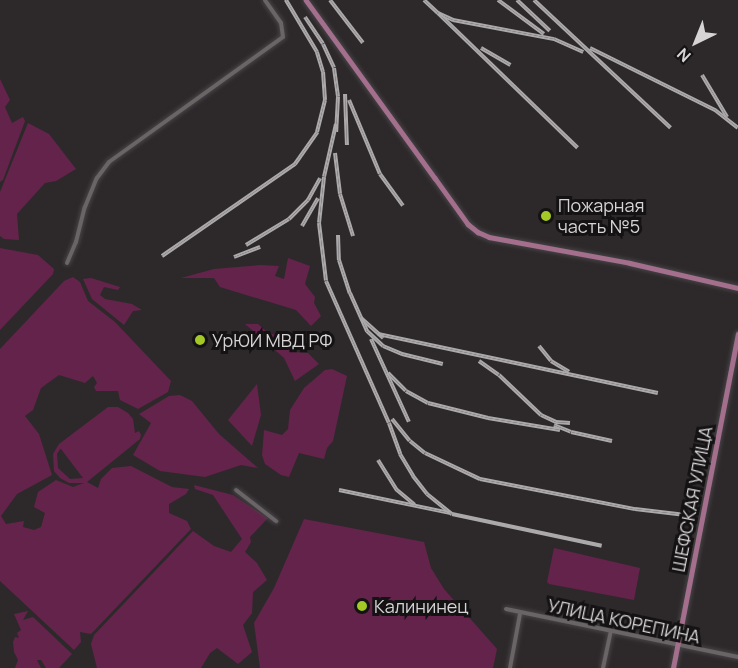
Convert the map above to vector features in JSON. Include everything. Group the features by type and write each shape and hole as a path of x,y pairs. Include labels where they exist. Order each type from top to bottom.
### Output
{"main road":[{"path":"306,0 468,224 478,232 489,237 630,263 738,288"},
{"name":"ШЕФСКАЯ УЛИЦА","path":"673,668 738,334"}],"street":[{"path":"67,263 97,178 109,162 283,37 281,23 266,0"},
{"path":"236,490 276,521"},
{"name":"УЛИЦА КОРЕПИНА","path":"506,609 520,614 738,657"},
{"path":"510,668 520,614"},
{"path":"603,668 611,631"}],"shaded area":[{"path":"0,79 10,100 5,107 12,123 23,117 25,121 3,180 0,182"},
{"path":"28,123 49,134 76,169 56,181 45,183 17,214 19,240 4,239 0,236 0,192"},
{"path":"0,248 38,255 54,269 53,274 0,330"},
{"path":"288,258 310,266 305,284 315,297 314,303 321,316 311,326 296,310 220,287 214,278 181,278 214,269 261,265 279,266 275,276 284,279"},
{"path":"73,277 80,282 88,301 115,322 171,381 168,392 138,409 120,400 118,391 96,391 94,387 97,383 93,376 85,383 59,375 41,388 33,410 25,416 39,434 52,475 17,494 1,516 6,524 24,521 23,527 34,530 41,527 45,513 34,507 38,492 56,480 73,487 84,483 69,483 54,471 53,454 59,444 108,407 118,407 133,419 135,433 139,431 140,439 87,482 98,488 101,479 112,468 131,466 172,487 189,489 186,494 169,504 169,513 187,521 191,529 91,634 80,632 81,642 74,650 0,581 0,349 64,281","holes":["61,449 83,478 70,479 58,468 57,454"]},
{"path":"91,278 120,287 118,290 104,287 100,295 105,299 132,304 142,310 133,311 124,325 92,299 83,279"},
{"path":"245,324 258,324 267,332 297,343 295,352 308,353 319,364 295,381 284,358"},
{"path":"332,369 347,376 333,441 327,448 324,459 299,453 289,477 281,475 265,464 262,455 264,430 282,435 288,429 290,410 304,388 325,370"},
{"path":"257,384 261,415 252,446 228,420"},
{"path":"180,395 192,401 219,434 258,468 241,465 205,477 160,471 133,455 151,423 139,414 169,396"},
{"path":"194,485 233,495 268,518 250,537 251,542 245,552 257,563 267,580 253,592 252,613 243,625 252,652 238,664 217,648 210,653 201,668 97,668 91,644 94,635 193,531 214,546 231,552 242,539 213,495 195,489"},
{"name":"Калининец","path":"304,519 424,542 431,568 444,589 497,649 493,668 260,668 254,623 274,588"},
{"path":"554,548 640,568 634,600 549,584 547,582"},
{"path":"28,611 23,620 33,617 72,654 59,668 46,668 41,660 37,660 41,668 15,668 18,660 13,642 15,637 19,638 17,633 21,630 14,614"}],"railway":[{"path":"162,256 295,164 317,132 325,100 323,72 317,52 286,0"},
{"path":"330,0 363,43"},
{"path":"424,0 438,13 453,20 554,39 583,52"},
{"path":"498,0 544,34"},
{"path":"517,0 550,31"},
{"path":"534,0 671,128"},
{"path":"438,13 578,148"},
{"path":"305,17 323,44 334,68 338,97 336,132"},
{"path":"481,48 510,65"},
{"path":"590,48 715,110 738,128"},
{"path":"702,75 727,117"},
{"path":"345,94 347,145"},
{"path":"349,100 380,174 403,206"},
{"path":"336,124 324,177 319,223 326,281 389,423 400,454 413,476 427,494 452,514 602,546"},
{"path":"335,153 340,194 353,236"},
{"path":"246,245 289,219 308,200 320,178"},
{"path":"302,226 318,198"},
{"path":"338,235 339,260 350,293 367,331 383,346 402,354 443,364"},
{"path":"234,257 260,247"},
{"path":"361,318 383,338"},
{"path":"378,334 658,393"},
{"path":"371,339 409,422"},
{"path":"539,346 551,361 569,372"},
{"path":"479,361 499,375 541,415 556,422 570,423"},
{"path":"388,373 406,391 428,403 488,418 560,430"},
{"path":"392,419 410,441 425,453 480,479 635,509 686,515"},
{"path":"554,425 571,432 612,441"},
{"path":"378,460 397,490 415,505"},
{"path":"339,490 450,513"}],"place":[{"name":"Пожарная часть №5","path":"546,216"},
{"name":"УрЮИ МВД РФ","path":"200,340"},
{"name":"Калининец","path":"362,606"}]}
